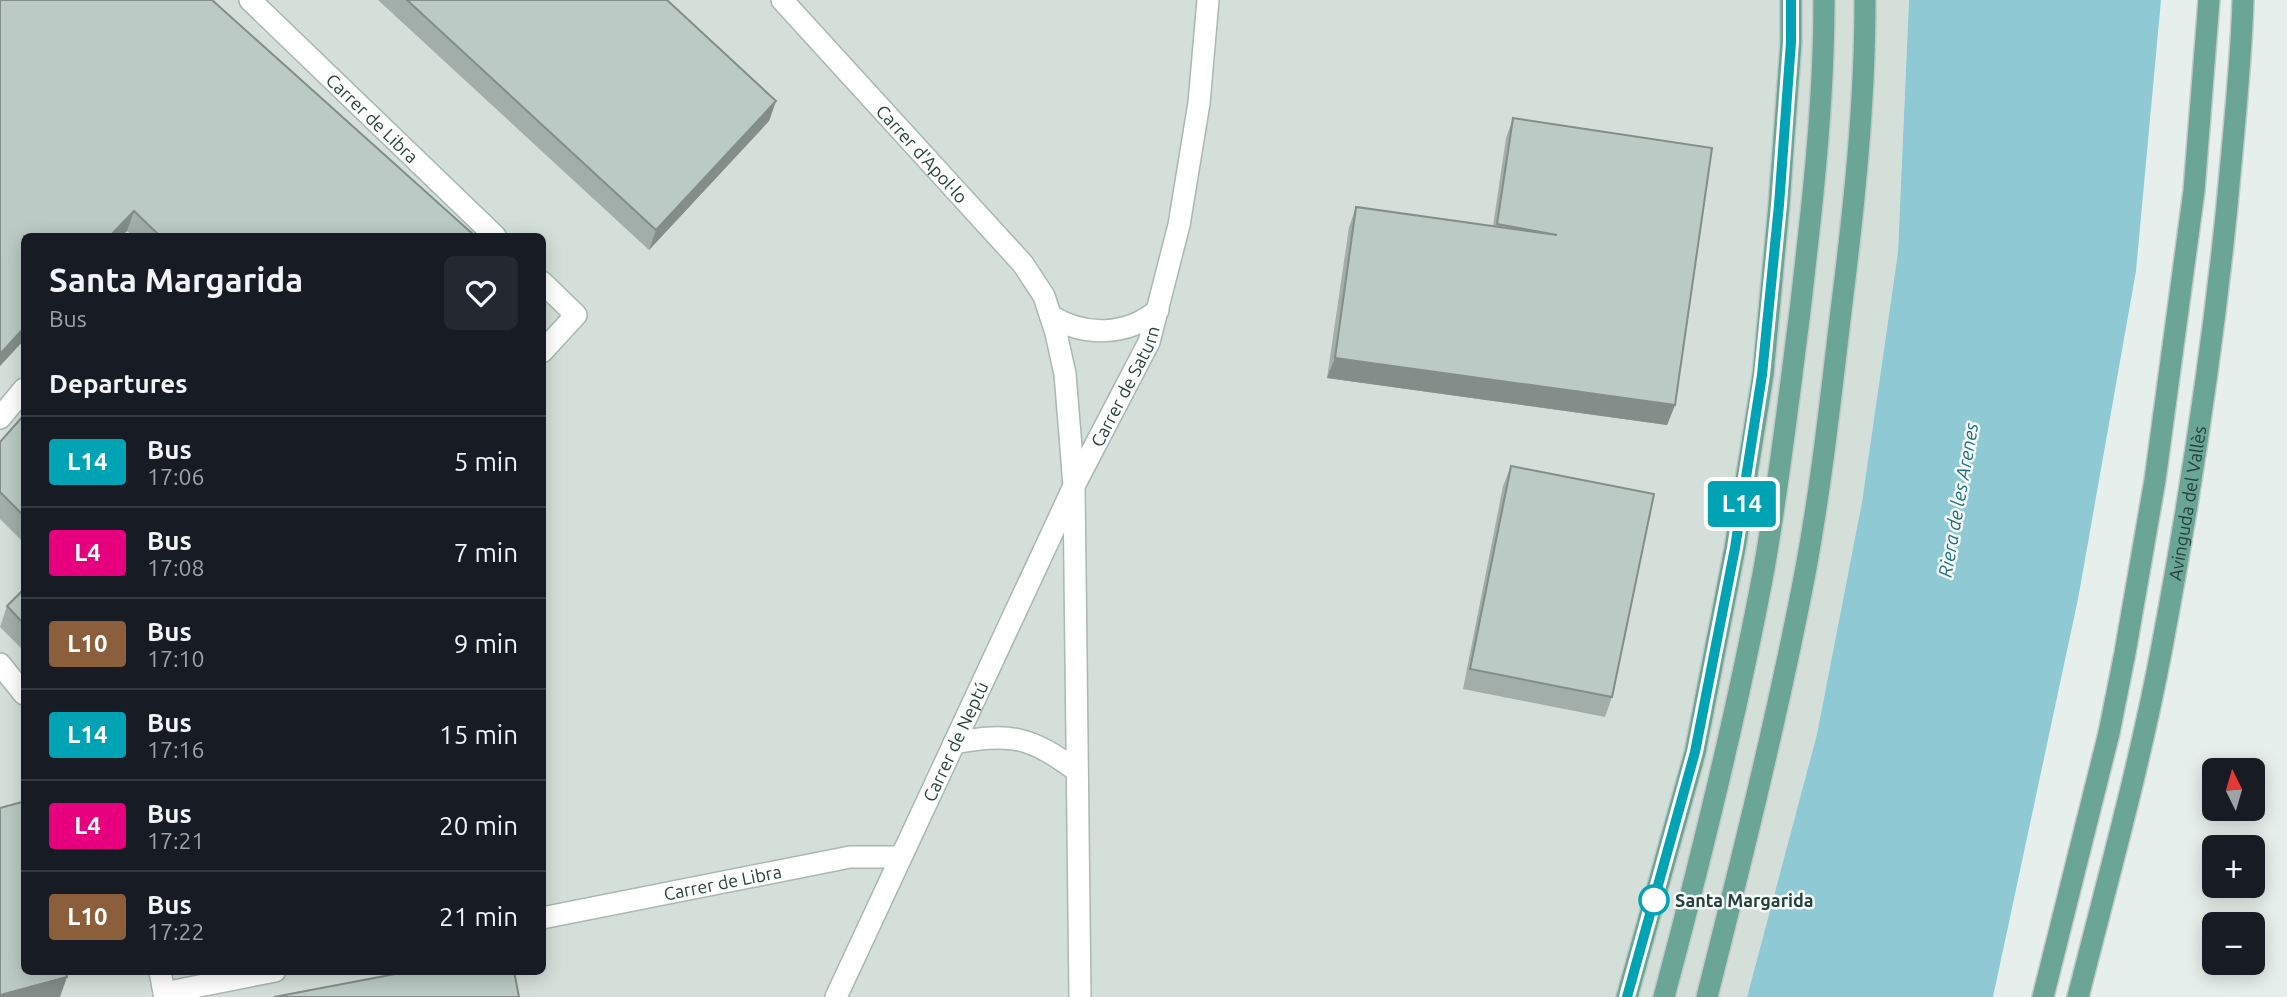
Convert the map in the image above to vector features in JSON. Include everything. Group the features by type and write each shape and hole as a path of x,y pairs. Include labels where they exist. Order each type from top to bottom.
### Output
{"main road":[{"path":"1627,997 1695,752 1735,548 1765,348 1779,205 1791,42 1791,0"},
{"path":"1664,997 1728,743 1764,566 1795,353 1821,114 1824,0"},
{"path":"1707,997 1767,753 1802,588 1819,481 1862,117 1865,0"},
{"name":"Avinguda del Vallès","path":"2043,997 2109,733 2155,480 2194,191 2209,0"},
{"name":"Avinguda del Vallès","path":"2078,997 2124,819 2161,652 2203,402 2217,303 2243,0"},
{"path":"1765,348 1795,353"}],"street":[{"name":"Carrer de Libra","path":"250,0 492,233"},
{"name":"Carrer d'Apol·lo","path":"782,0 1023,264 1044,296 1065,374 1074,486"},
{"name":"Carrer de Saturn","path":"1080,997 1074,486 1149,342 1158,310 1179,225 1197,116 1208,0"},
{"path":"546,286 576,315 546,348"},
{"path":"1051,316 1083,331 1109,330 1128,328 1145,321 1158,310"},
{"path":"0,418 21,393"},
{"name":"Carrer de Neptú","path":"836,997 1074,486"},
{"path":"0,664 21,690"},
{"path":"954,743 987,737 1017,738 1040,747 1077,771"},
{"name":"Carrer de Libra","path":"546,917 850,857 901,857"},
{"path":"161,975 164,993 255,975"}],"shaded area":[{"path":"0,0 1909,0 1898,252 1862,502 1817,734 1747,997 0,997"}],"water":[{"name":"Riera de les Arenes","path":"1909,0 2161,0 2136,271 2078,599 1993,997 1747,997 1817,734 1862,502 1898,252"}],"building":[{"path":"0,0 212,0 472,233 157,233 134,211 113,233 21,233 21,331 0,354"},
{"path":"407,0 667,0 776,101 656,230"},
{"path":"1513,118 1712,148 1675,405 1335,358 1356,207 1557,235 1497,224"},
{"path":"21,418 21,513 0,492 0,442"},
{"path":"1511,466 1654,494 1612,697 1470,669"},
{"path":"21,592 21,621 7,606"},
{"path":"21,802 21,975 67,977 0,995 0,808"},
{"path":"390,975 515,975 519,997 274,997"}],"bus line":[{"name":"L14","path":"1627,997 1695,752 1735,548 1762,375 1779,205 1791,42 1791,0"}],"place":[{"name":"Santa Margarida","path":"1654,900"}]}
